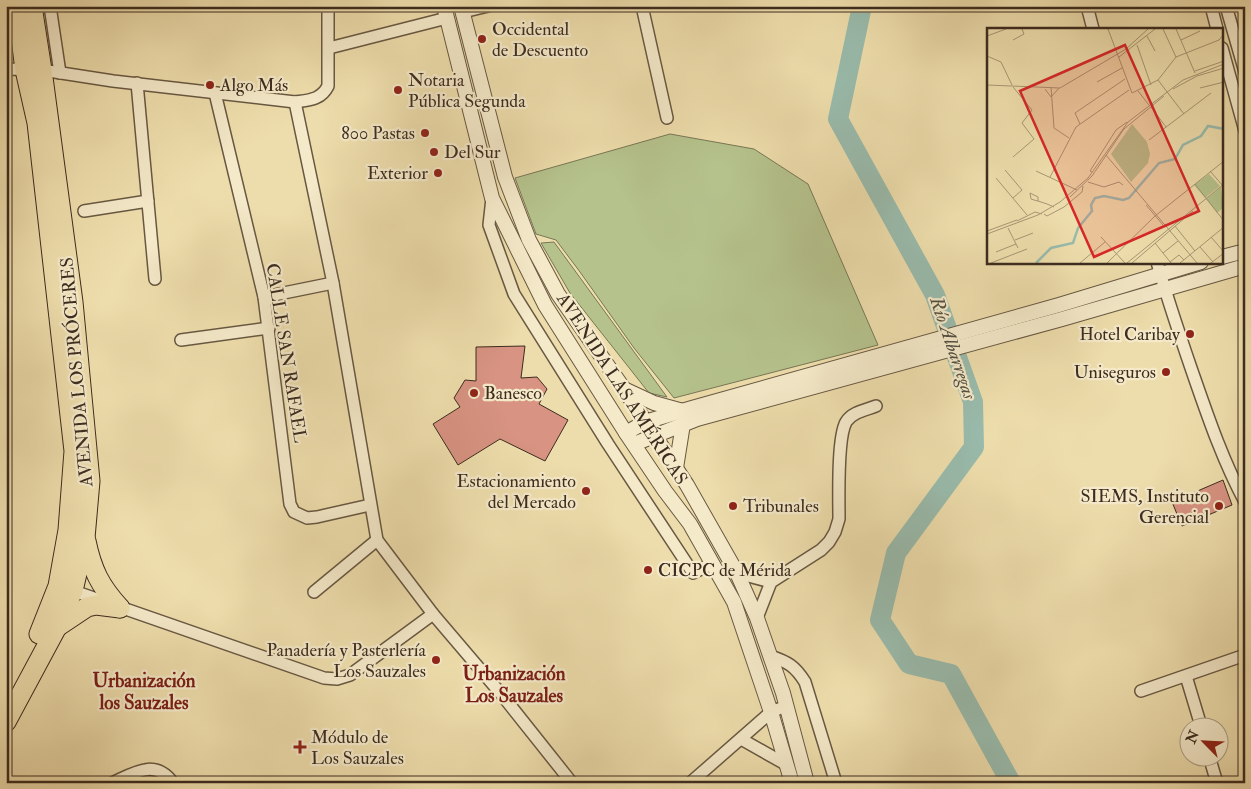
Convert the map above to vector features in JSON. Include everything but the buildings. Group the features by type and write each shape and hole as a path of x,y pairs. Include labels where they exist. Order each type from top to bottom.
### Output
{"highway":[{"name":"AVENIDA LOS PRÓCERES","path":"6,722 57,627 65,588 74,451 36,123 42,71 17,6"},
{"name":"AVENIDA LOS PRÓCERES","path":"6,698 65,588 85,538 90,481 73,302 32,6"},
{"path":"85,538 90,564 96,576 120,608"},
{"path":"57,627 87,607 96,605 120,608"}],"street":[{"path":"42,71 50,6"},
{"path":"6,69 42,71 113,82 295,102 315,99 325,93 328,86 328,6"},
{"path":"462,9 488,6"},
{"path":"642,6 668,118"},
{"path":"1087,6 1093,28"},
{"path":"1211,6 1217,28"},
{"path":"1226,6 1245,72"},
{"name":"AVENIDA LAS AMÉRICAS","path":"462,9 505,178 529,240 558,294 655,435 737,573 757,618 770,656 807,783"},
{"path":"329,48 445,12"},
{"name":"AVENIDA LAS AMÉRICAS","path":"445,12 492,198 543,300 630,439 669,497 690,524 734,602 771,712 792,783"},
{"path":"1224,37 1234,34"},
{"path":"1224,55 1244,127"},
{"path":"137,84 155,279"},
{"name":"CALLE SAN RAFAEL","path":"215,93 264,297 290,504 294,512 307,518 370,505"},
{"path":"295,102 333,284 377,540 433,614 572,783"},
{"path":"492,198 489,225 514,294 608,444 693,573 711,564"},
{"path":"84,211 148,201"},
{"path":"1224,256 1245,251"},
{"path":"630,439 655,435 689,416 1059,304 1158,268 1187,264"},
{"path":"630,439 645,422 689,416 1062,319 1245,266"},
{"path":"1158,268 1216,440 1228,470 1245,502"},
{"path":"264,297 333,284"},
{"path":"524,310 543,300"},
{"path":"181,340 269,328"},
{"path":"624,389 689,416"},
{"path":"757,618 771,582 821,550 835,532 839,519 841,439 846,422 855,414 876,406"},
{"path":"676,468 689,416"},
{"path":"652,509 669,497"},
{"path":"314,592 377,540"},
{"path":"737,573 771,582"},
{"path":"65,588 324,678 337,679 350,675 433,614"},
{"path":"1141,691 1245,655"},
{"path":"770,656 787,662 798,670 805,682 836,783"},
{"path":"1186,676 1198,716"},
{"path":"690,783 771,712 786,706"},
{"path":"741,739 787,765"},
{"path":"1213,766 1217,783"},
{"path":"112,783 147,768 163,772 173,783"}],"green space":[{"path":"670,134 754,149 808,184 878,345 674,398 634,348 556,240 536,234 515,178"},
{"path":"554,242 667,397 649,393 570,293 541,243"}],"waterway":[{"name":"Río Albarregas","path":"862,6 838,119 935,295 973,402 974,447 896,553 880,620 909,664 951,674 1011,783"}],"place":[{"name":"Occidental de Descuento","path":"482,39"},
{"name":"Algo Más","path":"210,85"},
{"name":"Notaria Pública Segunda","path":"398,90"},
{"name":"800 Pastas","path":"425,133"},
{"name":"Del Sur","path":"434,152"},
{"name":"Exterior","path":"438,173"},
{"name":"Hotel Caribay","path":"1190,334"},
{"name":"Uniseguros","path":"1166,372"},
{"name":"Banesco","path":"474,393"},
{"name":"Estacionamiento del Mercado","path":"586,491"},
{"name":"Tribunales","path":"733,506"},
{"name":"SIEMS, Instituto Gerencial","path":"1219,506"},
{"name":"CICPC de Mérida","path":"648,570"},
{"name":"Panadería y Pasterlería Los Sauzales","path":"436,660"},
{"name":"Módulo de Los Sauzales","path":"300,747"}],"district":[{"name":"Urbanización Los Sauzales","path":"514,685"},
{"name":"Urbanización los Sauzales","path":"144,692"}]}
